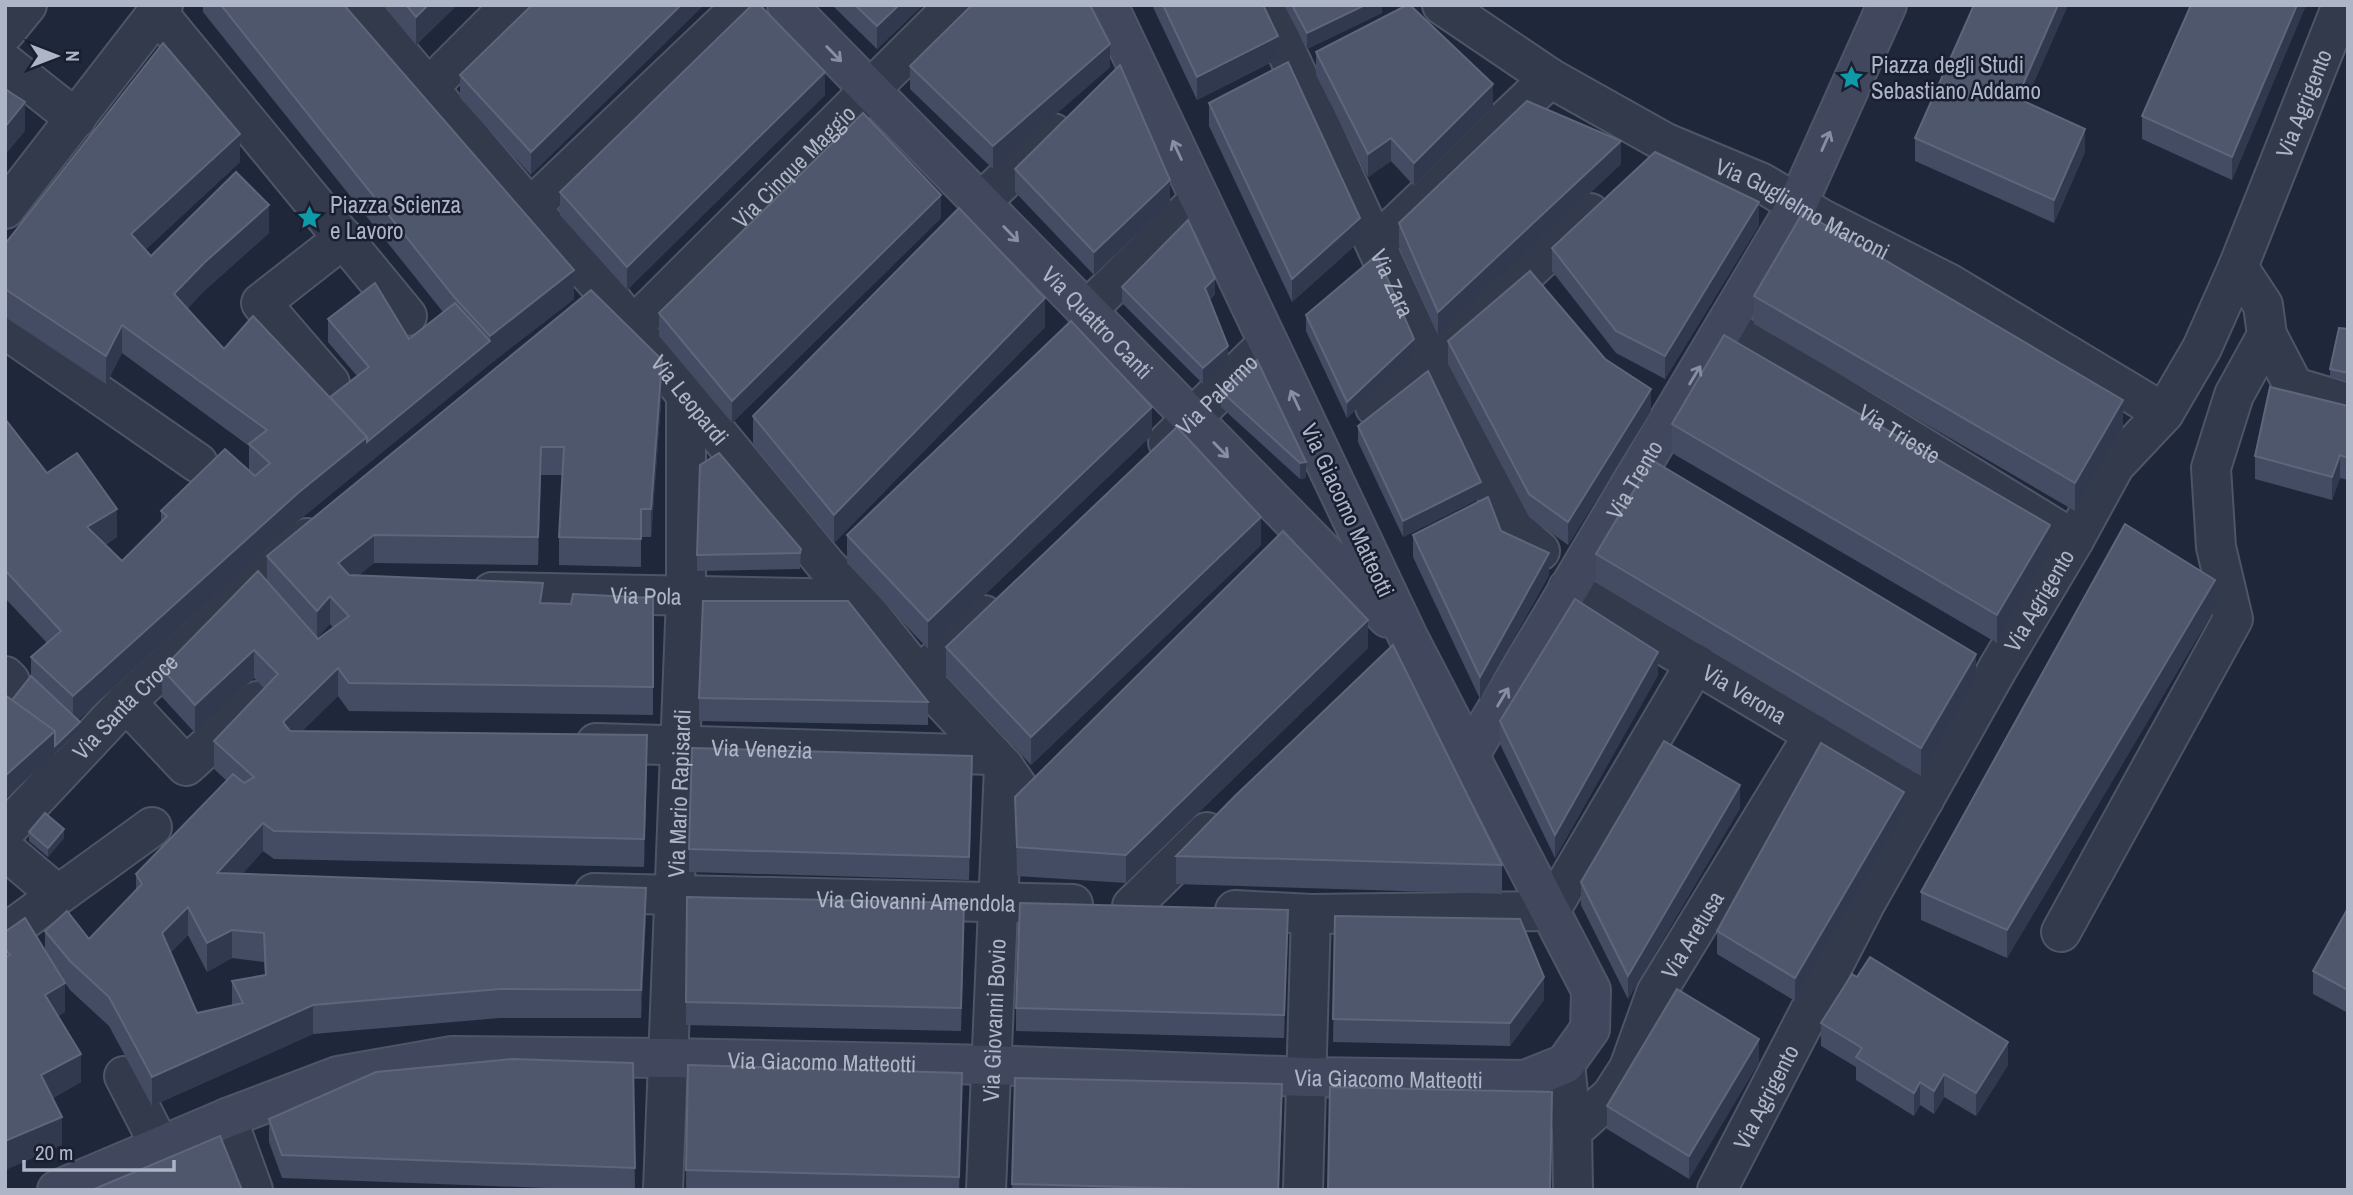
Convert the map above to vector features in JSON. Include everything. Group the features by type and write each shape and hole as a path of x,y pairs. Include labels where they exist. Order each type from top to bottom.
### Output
{"main road":[{"name":"Via Quattro Canti","path":"787,5 1192,420 1290,540 1409,639"},
{"name":"Via Giacomo Matteotti","path":"57,1190 227,1118 338,1076 452,1056 991,1065 1306,1077 1525,1080 1565,1064 1590,1029 1591,990 1409,639 1108,5"},
{"name":"Via Trento","path":"1469,755 1798,203 1887,5"}],"street":[{"path":"5,33 27,5"},
{"name":"Via Leopardi","path":"358,5 530,208 592,297 632,327 686,395 740,437 826,565 1005,785"},
{"path":"429,87 511,5"},
{"path":"530,208 743,5"},
{"name":"Via Cinque Maggio","path":"632,327 956,5"},
{"name":"Via Zara","path":"1265,5 1430,363 1515,529 1540,551"},
{"name":"Via Agrigento","path":"1717,1190 1865,904 1998,668 2115,466 2164,413 2202,348 2238,267 2342,5"},
{"path":"5,209 160,9 407,316"},
{"name":"Via Guglielmo Marconi","path":"1430,9 1666,143 1762,183 1822,219 1950,284 2164,413"},
{"path":"1295,70 1330,54"},
{"path":"1104,84 1132,57"},
{"path":"5,63 76,119"},
{"path":"1377,244 1550,78"},
{"path":"980,203 1075,112"},
{"path":"1375,407 1538,281 1627,179 1666,143"},
{"path":"1086,311 1200,199"},
{"path":"330,383 261,303 344,238"},
{"path":"2238,267 2263,305 2267,335 2294,387 2348,403"},
{"name":"Via Trieste","path":"1725,326 2074,540"},
{"path":"5,329 198,463"},
{"path":"2061,932 2233,619 2216,547 2211,468 2234,395 2267,335"},
{"name":"Via Palermo","path":"1141,467 1268,343"},
{"path":"1642,389 1673,412"},
{"name":"Via Mario Rapisardi","path":"663,1190 686,597 686,395"},
{"path":"1643,463 1679,484"},
{"name":"Via Santa Croce","path":"5,831 127,702 253,583 338,512"},
{"path":"826,565 856,537"},
{"name":"Via Verona","path":"1568,588 1924,800"},
{"name":"Via Pola","path":"463,591 857,600"},
{"path":"919,676 1010,591"},
{"path":"1378,667 1409,639"},
{"path":"1962,648 1998,668"},
{"path":"1550,911 1696,663"},
{"path":"127,702 186,765 258,700"},
{"name":"Via Aretusa","path":"1572,1131 1611,1096 1629,1068 1657,993 1814,734"},
{"name":"Via Venezia","path":"556,742 680,744 1005,785"},
{"path":"1005,785 1053,767"},
{"name":"Via Giovanni Bovio","path":"986,1190 1005,785"},
{"path":"5,934 152,827"},
{"path":"1132,906 1207,832"},
{"path":"5,850 58,895"},
{"name":"Via Giovanni Amendola","path":"566,892 998,902 1311,914 1550,911"},
{"path":"1303,1190 1311,914"},
{"path":"1565,1064 1572,1131 1573,1190"},
{"path":"124,1076 160,1146"},
{"path":"227,1118 253,1190"}],"building":[{"path":"221,5 344,5 574,270 490,336 455,298"},
{"path":"406,5 428,5 416,17"},
{"path":"532,5 681,5 531,152 460,75"},
{"path":"752,5 760,5 825,72 627,267 560,192"},
{"path":"855,5 899,5 877,26"},
{"path":"972,5 1090,5 1110,44 993,146 910,66"},
{"path":"1163,5 1263,5 1278,36 1197,77"},
{"path":"1292,5 1365,5 1307,33"},
{"path":"1407,5 1493,84 1414,163 1391,138 1368,154 1316,52"},
{"path":"1974,5 2058,5 2017,98 2085,129 2054,200 1915,138"},
{"path":"2191,5 2297,5 2232,157 2142,116"},
{"path":"163,43 240,134 131,234 151,256 236,172 269,205 204,263 174,294 224,349 253,316 367,437 298,493 73,696 31,657 61,631 5,570 5,419 47,473 77,453 117,509 87,527 122,561 167,516 161,511 225,449 255,476 270,463 249,444 267,430 122,325 106,356 5,289 5,244"},
{"path":"1288,62 1360,218 1292,279 1209,103"},
{"path":"1120,65 1170,180 1094,252 1015,169"},
{"path":"5,89 25,102 5,127"},
{"path":"1527,101 1621,141 1438,312 1399,223"},
{"path":"863,113 941,195 732,401 659,313"},
{"path":"1655,152 1759,202 1665,356 1616,331 1552,248"},
{"path":"959,208 1045,298 834,515 753,416"},
{"path":"1803,212 2123,400 2075,483 1754,296"},
{"path":"1188,220 1215,278 1205,288 1228,346 1203,368 1122,287"},
{"path":"1377,255 1414,339 1347,402 1306,315"},
{"path":"1530,271 1605,359 1651,389 1568,522 1529,494 1448,341"},
{"path":"375,283 409,339 455,303 490,341 367,442 367,437 330,397 369,367 328,319"},
{"path":"591,290 662,360 651,509 641,509 641,539 559,537 564,447 541,447 538,537 374,535 338,563 349,575 543,583 540,603 571,604 573,594 653,598 653,687 349,683 338,668 283,722 290,731 647,735 644,839 274,831 263,823 217,873 646,888 641,990 500,989 313,1005 152,1077 109,997 70,961 45,931 67,911 89,939 142,884 136,874 233,774 244,783 254,777 214,741 278,674 254,650 195,705 162,669 258,571 318,639 349,616 330,596 317,611 267,556","holes":["188,907 207,943 232,930 264,933 266,975 232,981 243,1003 197,1013 162,933"]},
{"path":"1071,321 1152,407 928,621 847,535"},
{"path":"2339,328 2348,329 2348,373 2330,369"},
{"path":"1724,335 2050,525 1997,615 1672,424"},
{"path":"1257,360 1306,462 1300,463 1221,391"},
{"path":"1428,371 1481,482 1403,521 1358,426"},
{"path":"2270,387 2348,406 2348,458 2340,455 2332,477 2255,456"},
{"path":"1177,427 1261,517 1031,737 946,647"},
{"path":"719,453 801,549 800,553 697,555 700,465"},
{"path":"1652,460 1976,654 1921,748 1596,554"},
{"path":"1488,497 1501,531 1549,553 1480,677 1413,535"},
{"path":"2125,524 2215,580 2007,930 1921,892"},
{"path":"1283,531 1368,620 1126,855 1017,847 1015,797"},
{"path":"1575,599 1658,652 1555,835 1500,721"},
{"path":"703,601 848,601 928,702 699,698"},
{"path":"1393,645 1502,865 1176,856 1235,796"},
{"path":"31,676 80,722 55,746 55,731 12,700"},
{"path":"5,695 55,731 5,776"},
{"path":"1664,741 1740,785 1628,976 1581,882"},
{"path":"1821,743 1904,792 1795,978 1717,931"},
{"path":"692,748 972,756 969,857 689,849"},
{"path":"45,813 64,829 48,848 29,832"},
{"path":"687,897 964,903 961,1008 686,1002"},
{"path":"1020,903 1288,910 1284,1015 1016,1008"},
{"path":"2348,908 2348,990 2313,971"},
{"path":"1335,916 1520,919 1544,977 1510,1023 1333,1019"},
{"path":"25,918 65,983 45,995 81,1054 41,1075 62,1117 5,1141 5,958 10,955 5,948 5,932"},
{"path":"1870,957 2008,1042 1976,1093 1944,1074 1934,1091 1920,1082 1914,1093 1856,1057 1862,1048 1821,1023 1852,974 1857,977"},
{"path":"1677,989 1759,1039 1689,1156 1607,1106"},
{"path":"512,1059 633,1063 635,1168 282,1155 269,1119 376,1072"},
{"path":"688,1065 962,1073 959,1177 686,1170"},
{"path":"1015,1078 1282,1084 1278,1190 1012,1184"},
{"path":"1330,1087 1552,1092 1550,1190 1328,1190"},
{"path":"220,1136 242,1190 92,1190"}],"place":[{"name":"Piazza degli Studi Sebastiano Addamo","path":"1851,77"},
{"name":"Piazza Scienza e Lavoro","path":"310,217"}]}
